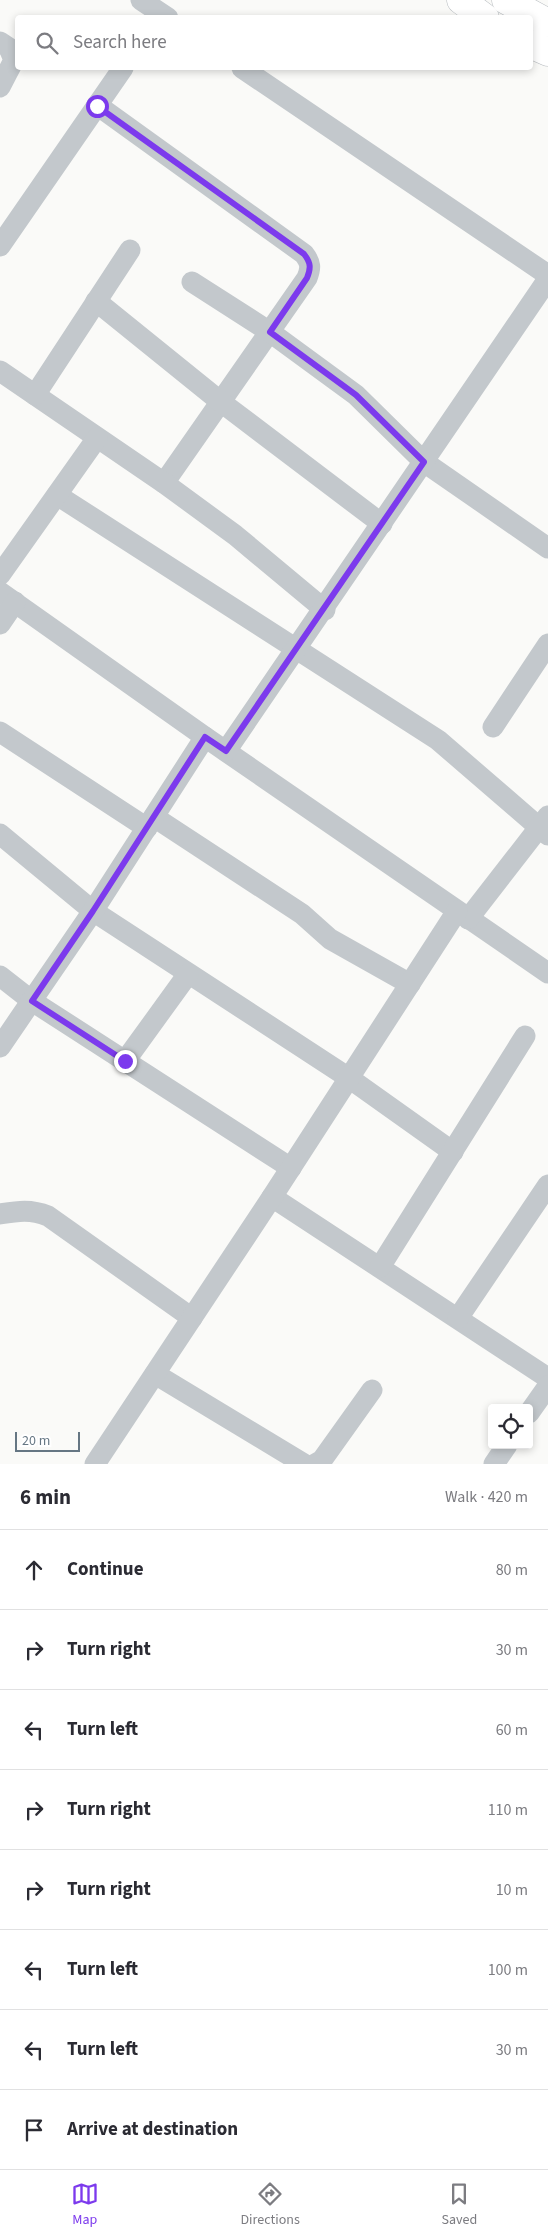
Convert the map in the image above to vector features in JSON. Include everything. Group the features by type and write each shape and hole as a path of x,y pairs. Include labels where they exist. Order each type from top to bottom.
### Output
{"main road":[{"path":"461,0 481,15"},
{"path":"506,0 548,23"},
{"path":"533,45 548,52"}],"street":[{"path":"141,0 163,12"},
{"path":"0,42 9,48 14,60 0,87"},
{"path":"0,246 122,70"},
{"path":"245,70 548,275"},
{"path":"97,106 304,254 310,261 310,270 307,278 164,483"},
{"path":"35,395 130,250"},
{"path":"226,751 298,649 548,279"},
{"path":"192,282 270,332 356,395 424,462 548,548"},
{"path":"96,300 221,402 382,524"},
{"path":"0,371 164,483 235,535 324,610"},
{"path":"0,575 97,438"},
{"path":"57,495 438,740 545,826 462,915 410,984 95,1464"},
{"path":"0,624 8,597 205,737 548,973"},
{"path":"493,728 548,644"},
{"path":"0,732 302,914 330,939 410,984"},
{"path":"0,1047 93,911 205,737"},
{"path":"0,834 93,911 349,1078 453,1152"},
{"path":"125,1061 188,974"},
{"path":"0,976 32,1001 291,1168"},
{"path":"380,1267 525,1036"},
{"path":"458,1318 548,1185"},
{"path":"272,1197 548,1378"},
{"path":"0,1214 29,1211 48,1216 192,1318"},
{"path":"155,1374 304,1464"},
{"path":"533,1407 548,1386"},
{"path":"315,1464 322,1460 372,1390"},
{"path":"494,1464 504,1449"}],"route":[{"path":"97,106 304,254 310,261 310,270 307,278 270,332 356,395 424,462 226,751 205,737 93,911 32,1001 125,1061"}]}
